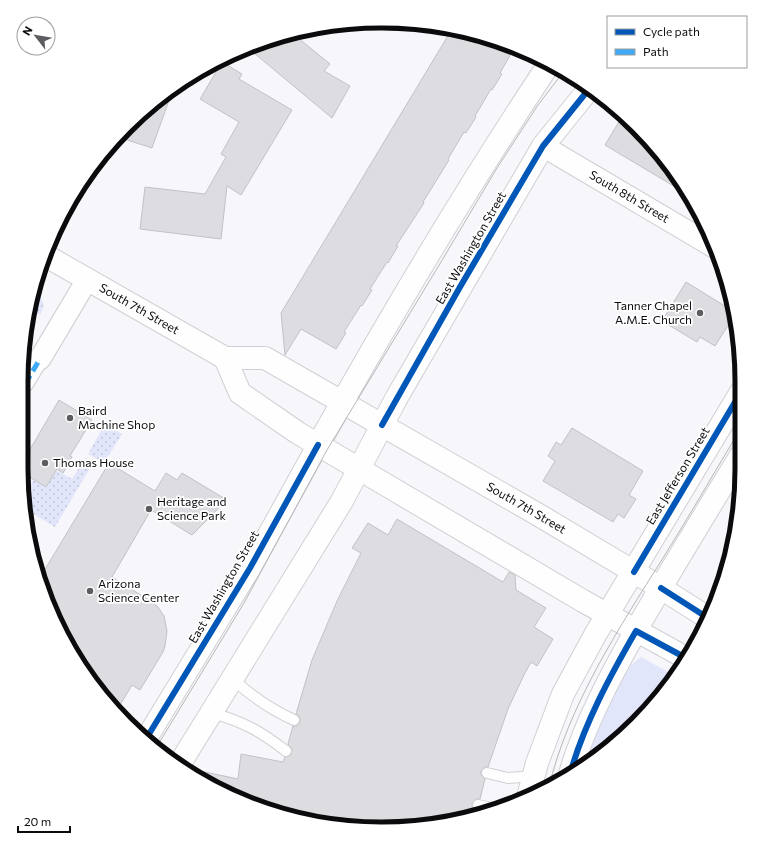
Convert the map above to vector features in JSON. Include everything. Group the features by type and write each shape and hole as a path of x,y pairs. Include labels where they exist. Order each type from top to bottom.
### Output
{"main road":[{"name":"East Washington Street","path":"318,445 363,365 460,205 546,68"},
{"path":"543,146 578,88"},
{"name":"East Washington Street","path":"182,760 342,501 382,425 460,287 543,146 586,93"},
{"name":"South 7th Street","path":"51,258 225,358 265,358 408,439 661,588 703,615"},
{"path":"225,358 240,393 318,445 608,615 681,655"},
{"name":"East Jefferson Street","path":"530,786 563,694 608,615 735,402"},
{"path":"572,766 575,755 599,701 636,631 735,469"}],"street":[{"name":"South 8th Street","path":"543,146 707,243"},
{"path":"28,379 87,280"},
{"name":"East Washington Street","path":"149,735 250,568 318,445"}],"lane":[{"path":"233,679 250,695 294,720"},
{"path":"212,713 234,719 248,725 286,751"},
{"path":"487,773 508,778 530,786"},
{"path":"478,805 484,806"}],"shaded area":[{"path":"39,297 43,302 43,308 40,315 35,312"},
{"path":"105,424 122,434 104,463 88,454"},
{"path":"85,458 93,463 55,527 31,512 29,488 34,479 46,487 56,470 72,479"},
{"path":"641,657 670,673 647,702 615,734 583,758 607,706 631,665"}],"building":[{"path":"449,35 473,40 511,53 500,73 502,74 492,90 491,89 466,133 464,132 448,159 449,160 423,202 424,203 396,246 398,246 388,263 387,262 370,289 372,290 344,332 346,333 336,349 301,329 285,355 281,313"},
{"path":"298,38 330,64 324,71 350,86 332,118 253,52"},
{"path":"225,64 242,74 239,79 292,110 241,195 227,186 221,239 140,229 145,187 205,194 226,157 221,154 239,122 200,99 219,67"},
{"path":"170,99 152,148 125,139 148,116"},
{"path":"620,121 647,148 662,166 677,188 605,145"},
{"name":"Tanner Chapel A.M.E. Church","path":"686,282 727,307 730,323 715,346 700,337 697,342 662,321"},
{"path":"59,400 92,420 70,456 72,457 63,473 57,469 46,487 28,476 29,451"},
{"path":"572,428 643,471 629,495 636,499 624,518 618,514 613,522 543,481 555,461 548,456 556,442 561,445"},
{"name":"Arizona Science Center","path":"109,463 155,491 166,473 177,480 182,473 227,500 192,535 151,510 112,577 158,607 164,616 167,631 163,652 140,690 132,685 120,706 101,684 75,645 55,604 44,572"},
{"path":"397,519 503,582 509,572 515,575 516,590 546,608 534,627 553,639 537,666 531,662 508,709 488,767 485,767 481,771 481,775 485,779 480,799 476,799 472,804 474,810 428,819 405,821 382,822 335,819 290,810 268,803 225,786 198,771 238,779 241,754 283,762 285,757 291,755 292,749 288,744 293,726 297,726 300,722 300,717 296,714 312,660 337,601 361,553 352,548 368,523 388,535"}],"tram line":[{"path":"159,743 244,603 327,450 497,168 538,105 560,76"},
{"path":"552,779 569,727 597,668 629,612 683,526 735,438"}],"marked path":[{"path":"28,379 40,359"}],"cycle path":[{"path":"382,425 460,287 543,146 586,93"},
{"path":"634,572 735,402"},
{"path":"149,735 250,568 318,445"},
{"path":"661,588 703,615"},
{"path":"573,765 598,701 636,631 681,655"}],"place":[{"name":"Tanner Chapel A.M.E. Church","path":"700,313"},
{"name":"Baird Machine Shop","path":"70,418"},
{"name":"Thomas House","path":"45,463"},
{"name":"Heritage and Science Park","path":"149,509"},
{"name":"Arizona Science Center","path":"90,591"}]}
